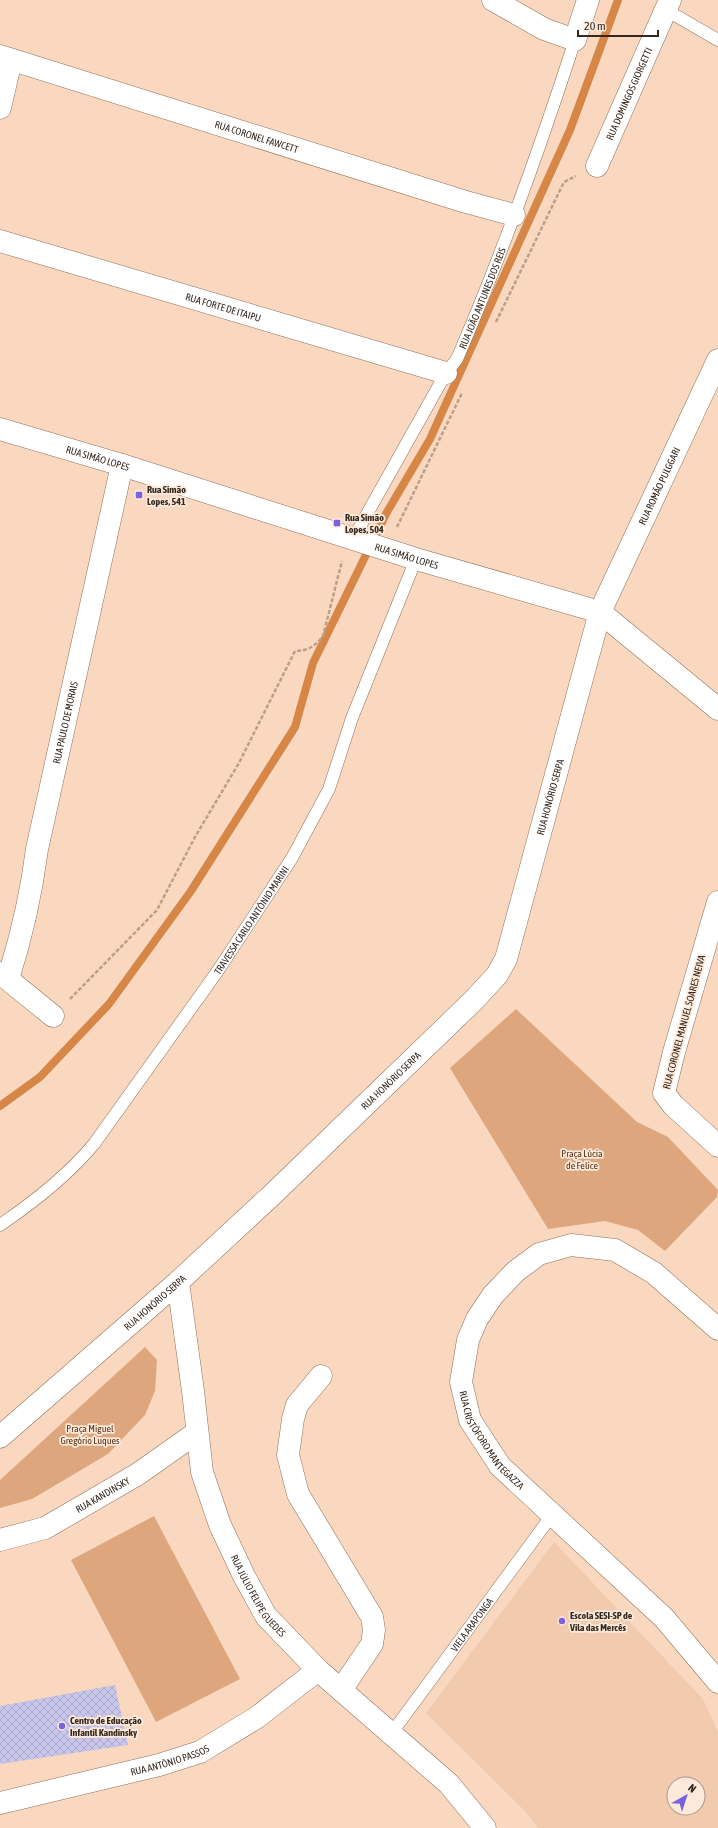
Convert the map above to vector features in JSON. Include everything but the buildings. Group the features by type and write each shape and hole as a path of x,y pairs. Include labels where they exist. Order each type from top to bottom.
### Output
{"street":[{"path":"493,0 544,29 575,40 588,0"},
{"name":"RUA DOMINGOS GIORGETTI","path":"598,166 668,5"},
{"path":"0,108 5,58"},
{"name":"RUA CORONEL FAWCETT","path":"5,58 458,200 514,215"},
{"name":"RUA FORTE DE ITAIPU","path":"0,241 446,373"},
{"name":"RUA ROMÃO PULGGARI","path":"600,612 718,360"},
{"name":"RUA SIMÃO LOPES","path":"0,429 122,465 387,550 600,612 718,709"},
{"name":"RUA PAULO DE MORAIS","path":"53,1016 4,976 23,932 32,890 37,849 122,465"},
{"name":"RUA HONÓRIO SERPA","path":"0,1436 178,1282 273,1194 473,1001 497,975 506,959 600,612"},
{"name":"RUA CORONEL MANUEL SOARES NEIVA","path":"718,902 674,1052 664,1093 673,1105 718,1146"},
{"name":"RUA CRISTÓFORO MANTEGAZZA","path":"718,1329 654,1273 615,1250 570,1244 539,1254 516,1271 493,1295 477,1319 468,1340 461,1382 470,1420 500,1466 664,1618 718,1682"},
{"name":"RUA JÚLIO FELIPE GUEDES","path":"178,1282 193,1390 196,1433 202,1472 220,1525 244,1576 266,1616 318,1670 449,1784 485,1828"},
{"path":"321,1376 297,1405 293,1419 288,1455 298,1494 372,1617 374,1630 372,1644 341,1690"},
{"name":"RUA KANDINSKY","path":"0,1540 45,1528 138,1474 196,1433"},
{"name":"RUA ANTÔNIO PASSOS","path":"0,1803 159,1766 200,1752 256,1718 318,1670"}],"lane":[{"path":"668,5 718,40"},
{"name":"RUA JOÃO ANTUNES DOS REIS","path":"351,538 446,373 457,359 464,344 542,141 575,40"},
{"name":"TRAVESSA CARLO ANTÔNIO MARINI","path":"0,1225 35,1200 82,1159 94,1144 217,972 292,858 329,789 355,711 416,558"},
{"name":"VIELA ARAPONGA","path":"391,1734 552,1515"}],"path":[{"path":"53,1016 157,910 195,837 239,763 295,651 305,651 318,643 323,636 343,556 351,538"}],"shaded area":[{"name":"Escola SESI-SP de Vila das Mercês","path":"554,1542 703,1699 718,1732 718,1828 538,1828 525,1811 426,1713"}],"green space":[{"name":"Praça Lúcia de Felice","path":"516,1009 637,1122 668,1137 718,1190 717,1197 665,1251 638,1230 605,1221 548,1229 450,1068"},
{"name":"Praça Miguel Gregório Luques","path":"145,1347 157,1360 155,1391 145,1415 108,1454 32,1499 0,1508 0,1480"},
{"path":"154,1516 240,1679 156,1722 71,1560"}],"waterway":[{"path":"0,1106 40,1077 109,1004 191,891 295,727 313,663 387,512 430,439 570,130 618,0"}],"place":[{"name":"Rua Simão Lopes, 541","path":"139,495"},
{"name":"Rua Simão Lopes, 504","path":"337,523"},
{"name":"Escola SESI-SP de Vila das Mercês","path":"562,1621"},
{"name":"Centro de Educação Infantil Kandinsky","path":"62,1726"}]}
